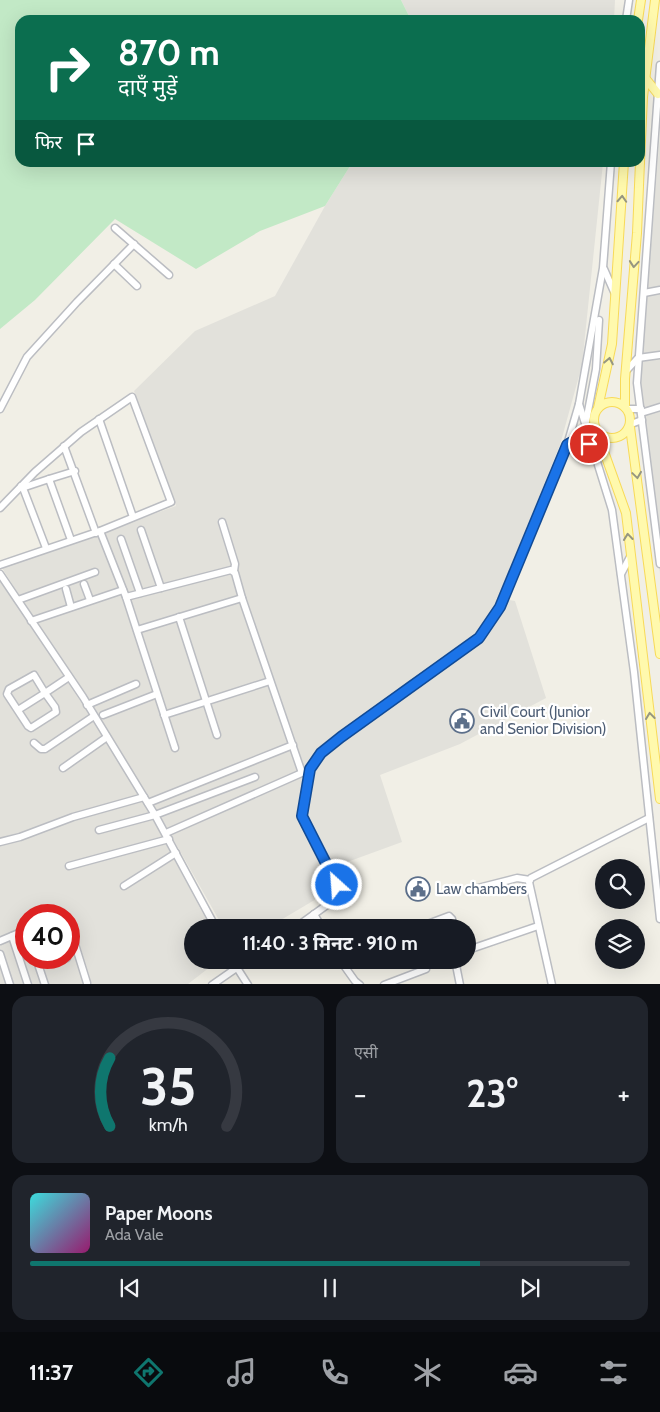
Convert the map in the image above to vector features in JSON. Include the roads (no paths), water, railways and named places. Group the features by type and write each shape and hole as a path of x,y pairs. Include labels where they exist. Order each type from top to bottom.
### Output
{"main road":[{"path":"639,15 641,0"},
{"path":"645,93 655,0"},
{"path":"646,79 659,88"},
{"path":"624,167 612,344 594,423 626,512 660,799"},
{"path":"640,167 626,371 626,408 660,654"},
{"path":"598,408 611,402 626,408"},
{"path":"598,432 607,438 616,439 624,435 630,426"}],"street":[{"path":"627,15 629,0"},
{"path":"660,65 637,383 660,564"},
{"path":"307,919 331,902 337,892 334,877 302,816 310,769 321,753 341,737 479,638 500,607 567,445 579,404 597,309 603,268 611,167"},
{"path":"115,228 169,275"},
{"path":"0,409 27,357 134,244"},
{"path":"114,264 137,286"},
{"path":"603,268 616,296"},
{"path":"644,293 660,290"},
{"path":"585,423 596,369 597,309"},
{"path":"626,371 638,358 660,355"},
{"path":"0,508 64,446 132,397 171,502 98,532 0,564"},
{"path":"579,404 612,510 633,663 660,919"},
{"path":"630,426 641,414 660,407"},
{"path":"626,408 641,414"},
{"path":"99,419 133,517"},
{"path":"567,445 573,441 585,440 594,453"},
{"path":"64,446 124,593 175,748"},
{"path":"22,487 75,470"},
{"path":"49,479 71,540"},
{"path":"22,487 46,548"},
{"path":"222,522 242,598 302,773"},
{"path":"141,530 161,588"},
{"path":"121,539 140,593"},
{"path":"621,574 630,556"},
{"path":"32,620 90,600 124,593 140,593 228,570 234,571"},
{"path":"18,600 95,572"},
{"path":"0,574 88,705 156,815 211,919"},
{"path":"84,584 90,600"},
{"path":"66,589 71,606"},
{"path":"137,630 242,598"},
{"path":"179,617 204,702 217,735"},
{"path":"34,675 45,693 56,709 54,714 31,728 7,694 8,689 34,675"},
{"path":"18,710 69,677"},
{"path":"164,715 270,681"},
{"path":"88,705 136,684"},
{"path":"104,715 157,694"},
{"path":"34,743 41,749 45,749 94,716"},
{"path":"63,768 107,737"},
{"path":"0,842 20,838 73,817 146,800 293,745"},
{"path":"69,866 167,836 310,769"},
{"path":"99,830 156,815 255,777"},
{"path":"474,889 517,878 530,880 649,818"},
{"path":"124,886 176,853"},
{"path":"530,880 528,884 552,984"},
{"path":"314,914 317,919"},
{"path":"441,919 449,916 452,919"},
{"path":"476,947 538,926"},
{"path":"0,941 15,935"},
{"path":"12,936 28,984"},
{"path":"0,954 10,984"},
{"path":"80,960 88,984"},
{"path":"40,969 45,984"},
{"path":"212,984 235,969"},
{"path":"238,969 248,984"},
{"path":"349,969 359,984"},
{"path":"384,984 426,969"},
{"path":"457,969 460,984"}],"place":[{"name":"Civil Court (Junior and Senior Division)","path":"462,721"},
{"name":"Law chambers","path":"418,889"}]}
